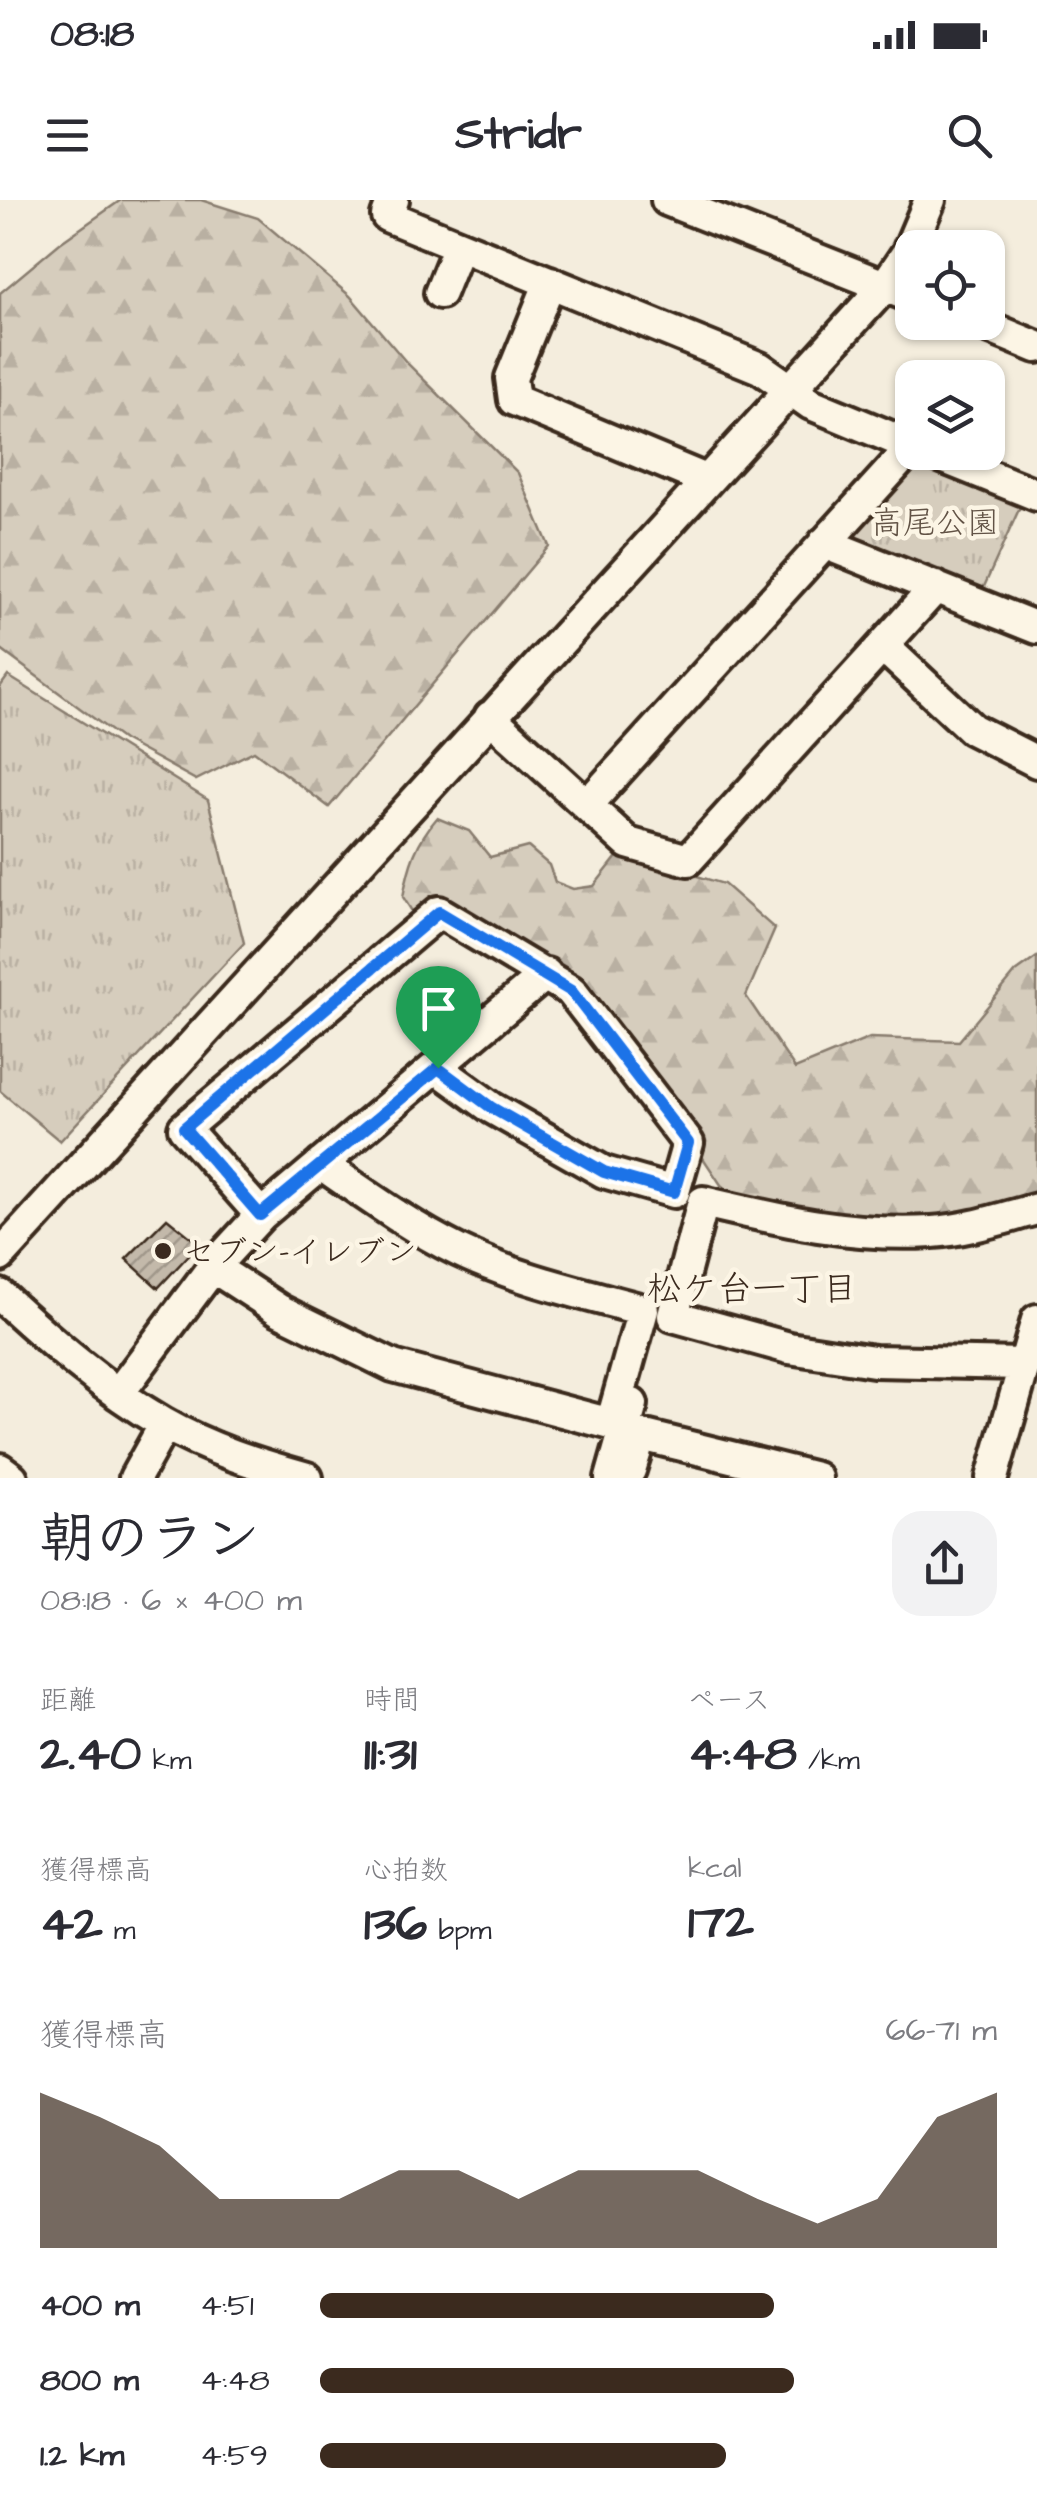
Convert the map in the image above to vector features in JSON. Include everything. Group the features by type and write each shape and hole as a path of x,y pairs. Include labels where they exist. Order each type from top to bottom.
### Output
{"street":[{"path":"394,200 387,216 760,368 811,404 895,439"},
{"path":"667,200 895,290"},
{"path":"917,230 930,200"},
{"path":"440,293 459,246"},
{"path":"550,282 511,378 514,400 706,480"},
{"path":"0,1256 790,387 895,295"},
{"path":"1005,334 1037,347"},
{"path":"588,804 895,465"},
{"path":"976,470 1037,494"},
{"path":"824,543 1037,628"},
{"path":"490,717 628,843 688,860 936,587"},
{"path":"883,646 972,729 1037,762"},
{"path":"260,1215 184,1128 439,912 571,991 688,1143 674,1192 604,1172 492,1108 438,1068"},
{"path":"118,1394 213,1268 260,1215 546,974"},
{"path":"213,1268 280,1310 393,1366 611,1424 644,1310 531,1279 460,1252 401,1219 321,1164"},
{"path":"611,1478 692,1188"},
{"path":"1024,1364 874,1361 789,1348 673,1316 703,1202 807,1226 864,1232 934,1232 1037,1209"},
{"path":"0,1295 118,1394 164,1424 251,1462 307,1478"},
{"path":"992,1478 1037,1320"},
{"path":"135,1478 164,1424"},
{"path":"628,1478 642,1435 816,1478"},
{"path":"0,1469 12,1478"}],"green space":[{"path":"121,200 201,200 258,218 350,296 407,363 518,473 549,546 329,807 254,751 196,780 123,740 0,649 0,293 60,243"},
{"name":"高尾公園","path":"897,470 957,470 1025,496 978,600 829,542"},
{"path":"8,676 208,800 244,943 60,1141 0,1091 0,687"},
{"path":"437,818 469,831 490,857 528,847 549,865 555,882 573,889 594,886 620,853 724,884 775,929 746,996 795,1069 870,1038 959,1041 1016,972 1037,957 1037,1201 916,1224 744,1204 721,1185 577,977 432,906 413,913 403,897 408,875 414,854"}],"building":[{"name":"セブン-イレブン","path":"167,1218 199,1244 158,1288 126,1259"}],"place":[{"name":"セブン-イレブン","path":"163,1251"}],"district":[{"name":"松ケ台一丁目","path":"752,1288"}],"route":[{"path":"439,912 571,991 688,1143 674,1192 604,1172 492,1108 438,1068 260,1215 184,1128 439,912"}]}
